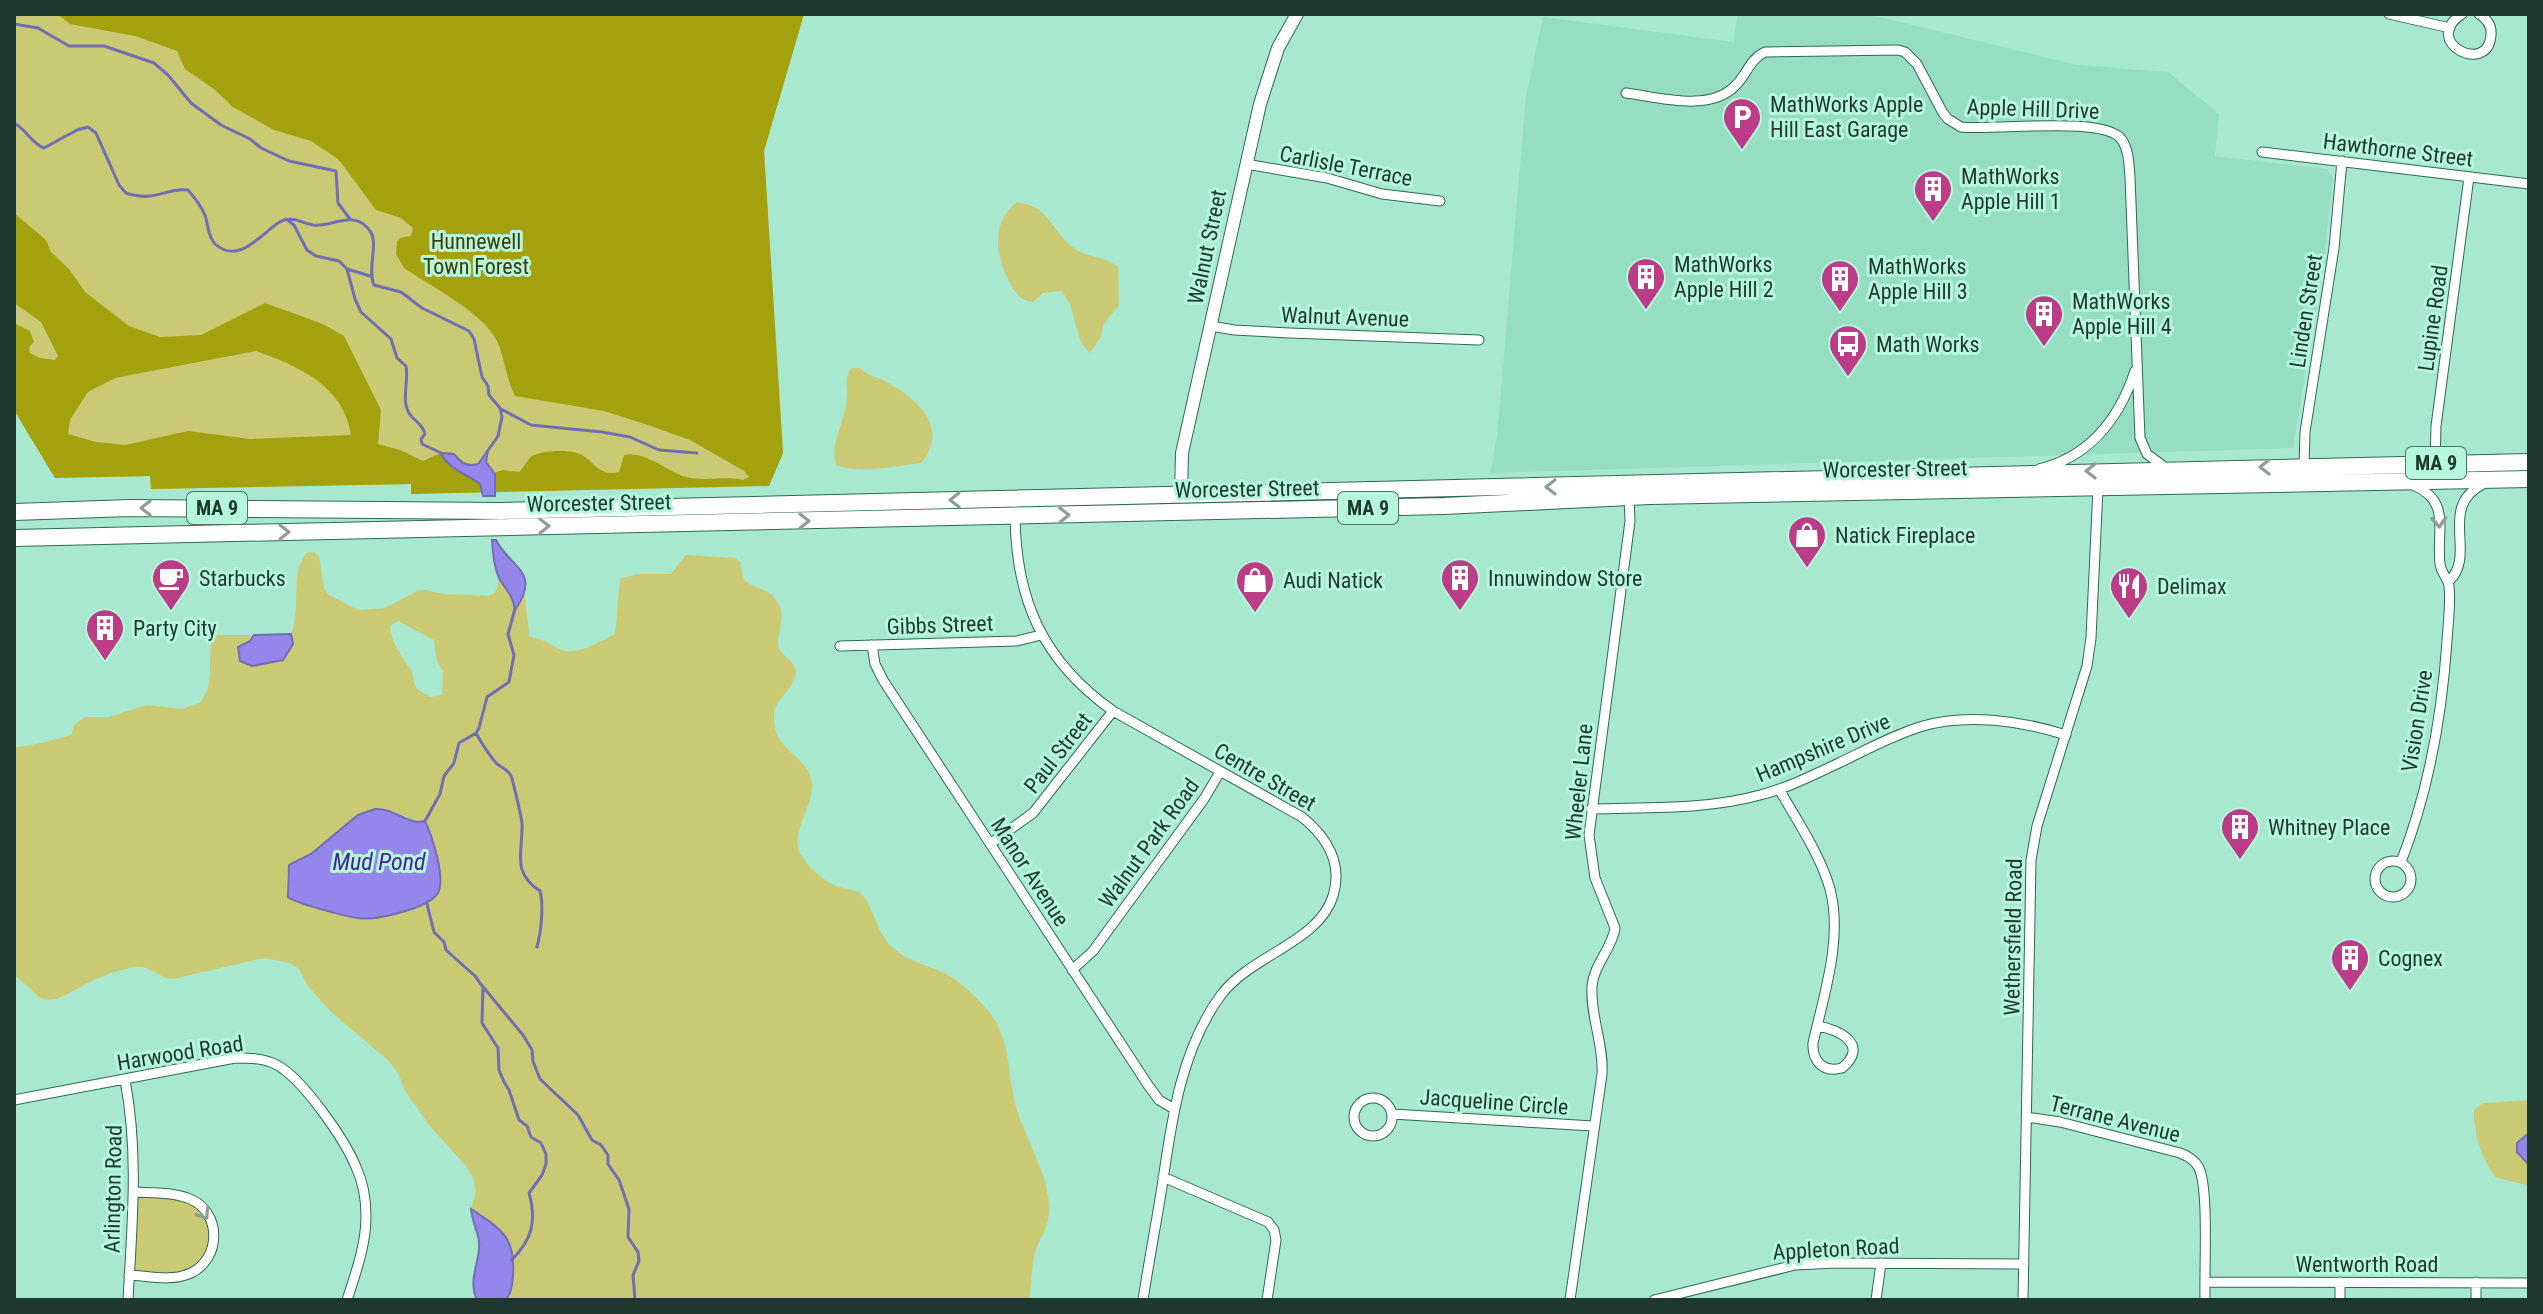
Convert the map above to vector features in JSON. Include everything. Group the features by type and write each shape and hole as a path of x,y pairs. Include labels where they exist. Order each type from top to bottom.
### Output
{"highway":[{"name":"Worcester Street","path":"14,512 151,507 502,511 2529,462"},
{"name":"Worcester Street","path":"14,538 1499,505 1629,497 2529,479"}],"street":[{"name":"Walnut Street","path":"1181,495 1182,453 1246,164 1273,61 1283,35 1297,14"},
{"path":"2389,14 2450,28"},
{"path":"2462,14 2452,21 2451,42 2466,54 2480,52 2489,43 2489,22 2479,14"},
{"name":"Apple Hill Drive","path":"1626,93 1710,100 1735,87 1753,61 1765,52 1898,50 1912,57 1943,113 1961,127 2084,126 2107,129 2116,134 2126,149 2130,177 2140,438 2153,461 2169,469"},
{"name":"Hawthorne Street","path":"2262,152 2529,184"},
{"name":"Linden Street","path":"2304,466 2305,432 2330,275 2342,161"},
{"name":"Carlisle Terrace","path":"1246,164 1327,178 1382,194 1440,201"},
{"name":"Lupine Road","path":"2435,463 2436,426 2469,177"},
{"name":"Walnut Avenue","path":"1211,326 1311,335 1479,340"},
{"name":"Apple Hill Drive","path":"2021,473 2068,459 2096,440 2125,396 2136,367"},
{"name":"Vision Drive","path":"2449,581 2455,576 2459,564 2460,514 2465,497 2494,480"},
{"name":"Vision Drive","path":"2401,862 2422,797 2438,718 2446,654 2449,581 2440,563 2437,504 2424,490 2402,482"},
{"name":"Wethersfield Road","path":"2023,1300 2031,860 2040,817 2090,652 2098,488"},
{"name":"Wheeler Lane","path":"1570,1300 1603,1065 1593,1012 1593,978 1615,928 1592,866 1589,835 1630,521 1629,497"},
{"name":"Centre Street","path":"1015,516 1021,583 1041,635 1067,671 1113,711 1314,826 1329,845 1333,857 1336,885 1328,909 1313,927 1244,971 1223,993 1201,1032 1174,1109 1143,1300"},
{"name":"Gibbs Street","path":"840,646 1017,641 1041,635"},
{"name":"Manor Avenue","path":"872,645 875,664 883,680 1154,1094 1174,1109"},
{"name":"Paul Street","path":"990,844 1033,813 1113,711"},
{"name":"Hampshire Drive","path":"1591,809 1708,804 1745,799 1779,789 1890,738 1942,722 1990,721 2035,726 2066,735"},
{"name":"Walnut Park Road","path":"1072,970 1102,938 1204,799 1220,772"},
{"path":"1779,789 1819,862 1832,902 1833,944 1813,1043 1815,1060 1828,1069 1842,1068 1852,1055 1852,1044 1840,1031 1817,1026"},
{"name":"Vision Drive","path":"2401,862 2412,877 2409,889 2400,897 2388,897 2378,889 2376,872 2384,863 2401,862"},
{"name":"Harwood Road","path":"14,1100 220,1061 249,1058 275,1064 297,1081 345,1145 362,1185 365,1230 347,1300"},
{"name":"Arlington Road","path":"125,1080 134,1134 128,1300"},
{"name":"Jacqueline Circle","path":"1369,1099 1386,1102 1392,1114 1390,1127 1377,1136 1364,1135 1354,1123 1356,1108 1369,1099"},
{"name":"Jacqueline Circle","path":"1392,1114 1593,1126"},
{"name":"Terrane Avenue","path":"2027,1117 2060,1122 2180,1153 2194,1161 2203,1183 2205,1300"},
{"path":"1163,1177 1268,1222 1276,1240 1267,1300"},
{"path":"129,1275 168,1278 194,1272 208,1259 214,1243 211,1223 196,1202 180,1196 134,1192"},
{"path":"1876,1300 1881,1263"},
{"name":"Appleton Road","path":"1654,1300 1787,1266 2024,1264"},
{"name":"Wentworth Road","path":"2205,1282 2529,1283"},
{"path":"2340,1282 2340,1300"},
{"path":"2476,1282 2476,1300"}],"shaded area":[{"path":"1867,14 2077,65 2168,72 2219,114 2215,156 2327,169 2333,178 2324,261 2293,448 1490,473 1497,437 1526,95 1543,17 1734,42 1737,16"}],"green space":[{"name":"Hunnewell Town Forest","path":"14,14 804,14 764,151 783,453 769,486 411,494 411,484 151,489 150,476 55,478 14,410"},
{"name":"Hunnewell Town Forest","path":"57,14 804,14 764,151 783,453 769,486 411,494 411,484 151,489 150,476 55,478 14,410 14,323 30,331 34,342 29,347 30,353 55,360 58,356 41,322 14,303 14,213 46,240 51,252 69,269 85,292 129,326 160,337 201,335 265,303 323,324 344,336 381,410 378,444 423,461 448,452 468,464 478,464 488,450 486,462 494,473 503,470 519,472 534,455 563,451 576,452 597,468 612,473 619,472 624,455 633,455 650,459 691,478 743,480 749,477 744,471 690,440 654,427 604,411 515,396 494,336 472,313 404,268 396,254 397,242 400,238 411,236 413,228 401,218 376,210 339,160 311,141 274,130 233,107 185,69 177,51 135,36 70,24","holes":["256,351 317,380 339,403 351,435 250,439 188,431 125,445 96,442 68,434 70,420 88,392 115,378"]},
{"path":"1017,202 1028,204 1043,213 1076,250 1118,267 1119,305 1103,325 1101,337 1090,353 1080,340 1071,307 1061,291 1043,293 1033,302 1020,297 1009,282 1000,257 998,237 1003,218"},
{"path":"851,368 860,368 895,387 926,414 932,437 921,463 869,469 837,466 836,441 846,407 847,379"},
{"path":"313,552 319,556 324,589 329,595 358,610 385,608 425,590 488,596 495,593 500,579 511,592 515,608 525,586 529,637 566,651 587,648 615,634 620,579 637,574 671,574 686,555 736,558 740,562 744,580 767,592 781,608 778,644 796,670 791,686 776,706 774,719 778,737 811,778 811,795 798,835 799,851 810,867 827,881 853,890 865,898 891,946 909,959 944,973 961,984 985,1007 1000,1029 1015,1103 1046,1185 1048,1199 1048,1219 1035,1252 1029,1300 506,1300 513,1289 513,1275 484,1217 471,1209 476,1192 473,1177 429,1125 389,1061 331,1012 307,985 299,969 290,963 264,958 173,979 148,968 133,968 106,975 50,1000 41,998 14,975 14,747 71,735 75,724 85,717 109,717 147,705 182,709 200,703 210,679 212,638 217,635 254,635 244,645 252,666 282,660 293,637 298,572 306,553","holes":["398,621 434,640 437,662 443,671 442,695 430,697 417,689 393,639 390,626","375,809 410,818 429,829 439,862 426,904 359,918 301,904 288,897 287,872 297,860 311,854 358,815"]},
{"path":"2529,1100 2529,1133 2517,1143 2517,1152 2529,1165 2529,1186 2495,1177 2479,1145 2474,1110 2483,1103"},
{"path":"134,1192 181,1196 208,1215 212,1252 185,1275 129,1275"}],"water":[{"path":"488,450 486,462 495,474 495,496 483,496 480,484 453,467 441,453 454,454 464,464 474,465"},
{"path":"492,540 496,540 525,578 523,597 515,610 496,571"},
{"path":"291,634 293,644 283,660 252,666 240,661 238,647 254,635"},
{"name":"Mud Pond","path":"375,809 413,821 425,821 439,868 440,886 433,899 401,912 366,918 333,912 288,897 289,865 311,854 358,815"},
{"path":"2529,1133 2529,1165 2517,1152 2517,1143"},
{"path":"471,1209 491,1222 509,1243 513,1276 506,1300 477,1300 473,1284 479,1241"}],"waterway":[{"path":"14,24 38,28 69,46 104,46 154,63 191,103 221,125 289,161 336,171 338,203 350,219"},
{"path":"14,123 44,148 88,127 96,133 119,185 126,193 153,196 188,190 203,212 213,241 225,250 244,248 284,220 313,225 343,220 364,224 372,236 374,285 401,292 422,308 469,331 474,339 482,377 502,417 498,436 487,452"},
{"path":"286,219 294,225 307,250 370,276"},
{"path":"347,269 361,312 391,339 397,358 406,366 407,408 424,430 422,444 441,453"},
{"path":"501,409 531,425 602,432 630,437 659,450 697,453"},
{"path":"425,821 440,794 444,776 454,763 459,743 476,733 487,697 509,682 514,655 508,634 515,609"},
{"path":"476,733 491,757 512,779 522,824 520,861 525,876 540,891 541,897 542,919 537,947"},
{"path":"427,904 434,932 444,942 446,950 483,987 482,1023 498,1048 499,1070 519,1120 527,1126 531,1137 541,1143 546,1154 542,1175 529,1193 533,1212 531,1229 512,1260"},
{"path":"484,988 523,1035 532,1050 540,1079 578,1115 592,1140 601,1145 608,1155 608,1164 619,1180 629,1209 628,1237 638,1252 639,1261 633,1275 635,1300"}],"place":[{"name":"MathWorks Apple Hill East Garage","path":"1742,151"},
{"name":"MathWorks Apple Hill 1","path":"1933,223"},
{"name":"MathWorks Apple Hill 2","path":"1646,311"},
{"name":"MathWorks Apple Hill 3","path":"1840,313"},
{"name":"MathWorks Apple Hill 4","path":"2044,348"},
{"name":"Math Works","path":"1848,378"},
{"name":"Natick Fireplace","path":"1807,569"},
{"name":"Starbucks","path":"171,612"},
{"name":"Innuwindow Store","path":"1460,612"},
{"name":"Audi Natick","path":"1255,614"},
{"name":"Delimax","path":"2129,620"},
{"name":"Party City","path":"105,662"},
{"name":"Whitney Place","path":"2240,861"},
{"name":"Cognex","path":"2350,992"}]}
